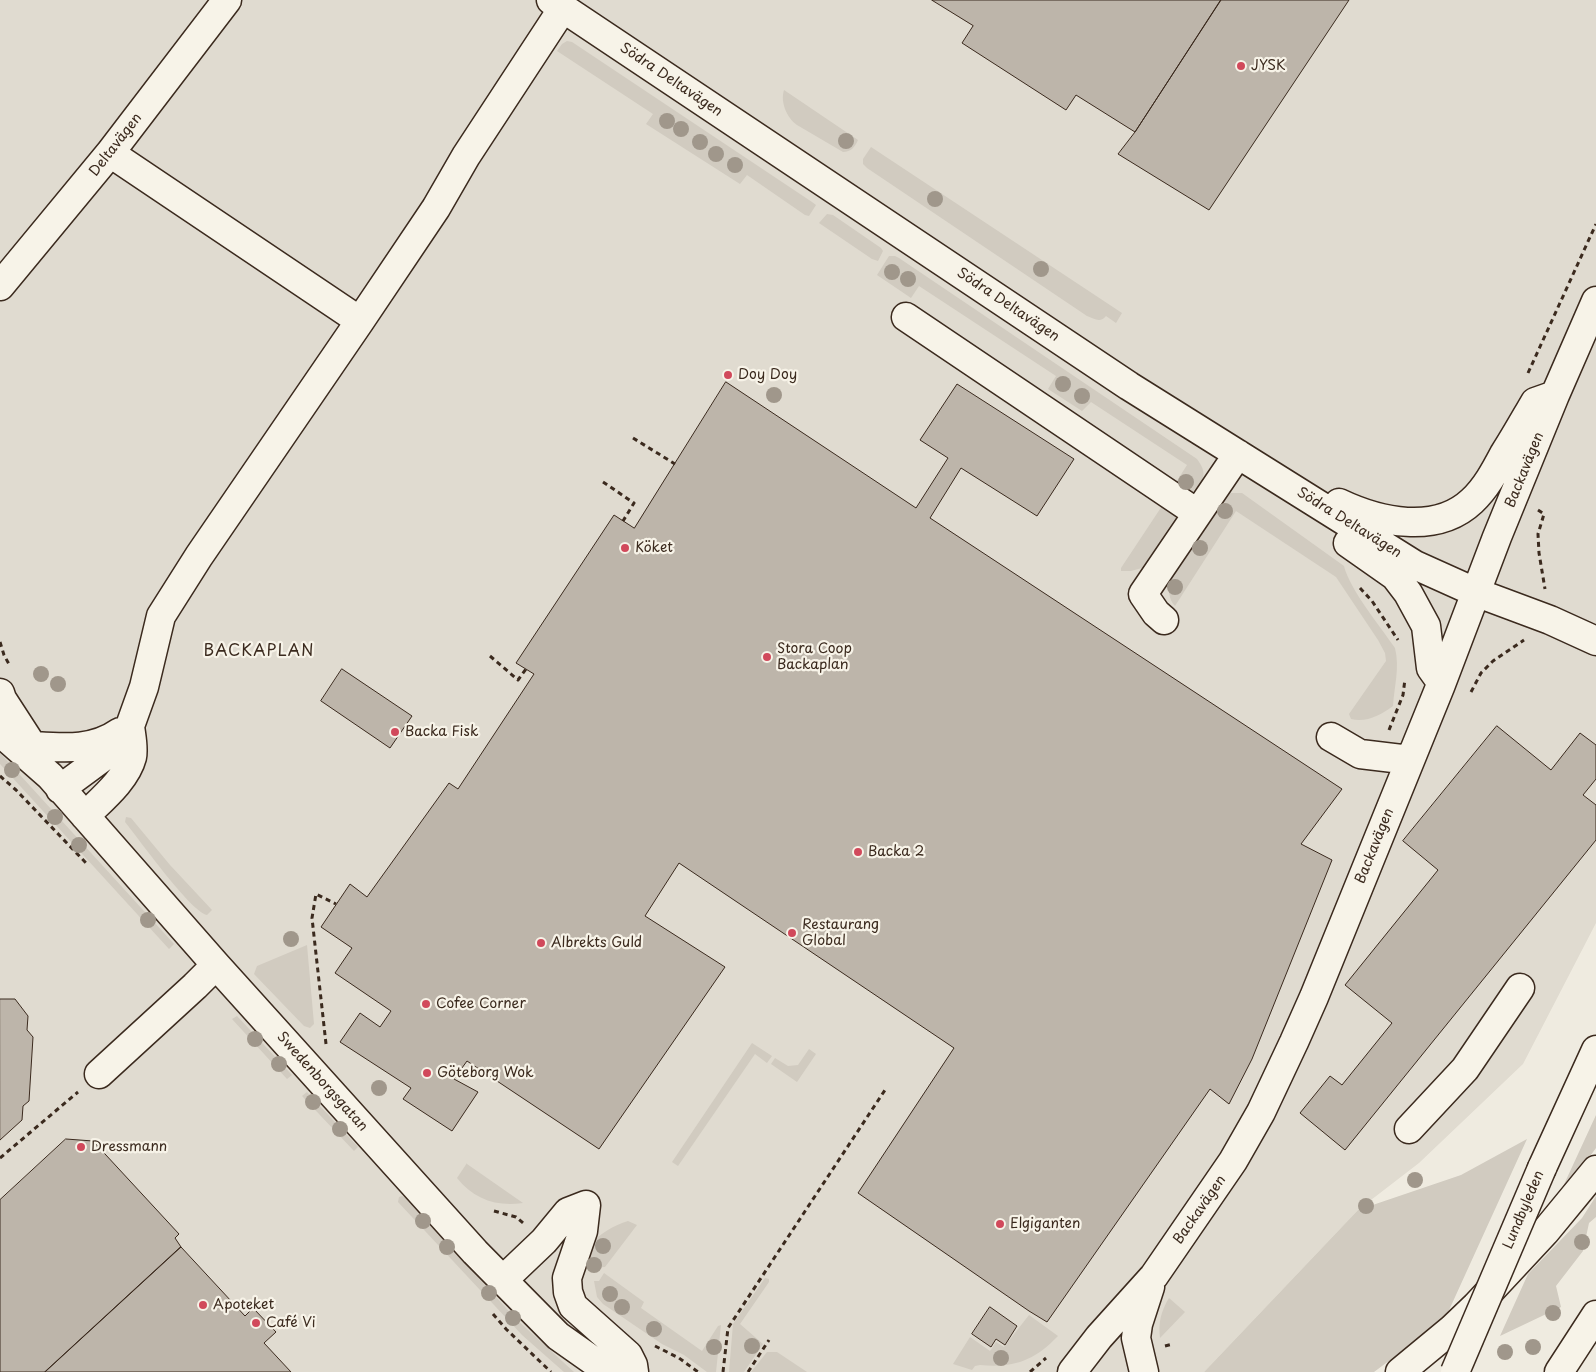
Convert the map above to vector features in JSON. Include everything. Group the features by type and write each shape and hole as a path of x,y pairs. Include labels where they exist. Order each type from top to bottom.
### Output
{"main road":[{"name":"Deltavägen","path":"0,286 110,153 228,0"},
{"path":"55,782 102,758 119,742 130,726 144,686 161,616 199,556 436,208 557,4"},
{"name":"Södra Deltavägen","path":"557,4 1129,386 1415,565 1475,592 1550,620 1596,641"},
{"path":"110,153 360,321"},
{"name":"Backavägen","path":"1072,1372 1099,1337 1154,1276 1233,1161 1261,1112 1310,1006 1442,682 1475,592 1555,395 1596,301"},
{"path":"906,317 1198,513"},
{"name":"Backavägen","path":"1248,460 1351,509 1402,522 1435,520 1461,509 1472,501 1489,481 1535,402 1555,395"},
{"path":"1164,620 1156,614 1143,594 1198,513 1248,460 1297,507 1395,576 1408,593 1426,626 1432,668 1442,682"},
{"name":"Swedenborgsgatan","path":"0,693 55,782"},
{"path":"33,746 64,748 88,746 108,740 130,726"},
{"path":"85,816 110,792 122,777 132,757 130,726"},
{"name":"Swedenborgsgatan","path":"0,732 55,782 216,965 476,1252 558,1336 609,1372"},
{"path":"1331,737 1360,754 1410,760"},
{"path":"99,1074 216,965"},
{"path":"1409,1129 1465,1069 1520,988"},
{"name":"Lundbyleden","path":"1455,1372 1542,1168 1596,1050"},
{"path":"1402,1371 1476,1306 1545,1232 1596,1170"},
{"path":"504,1280 544,1241 568,1212 586,1205 583,1231 567,1278 572,1306 628,1355 634,1372"},
{"name":"Backavägen","path":"1144,1372 1136,1338 1138,1324 1154,1276"},
{"path":"1559,1372 1596,1315"}],"path":[{"path":"1525,381 1596,224"},
{"path":"633,438 675,464"},
{"path":"603,482 634,503 623,521"},
{"path":"1360,551 1352,567 1353,577 1389,625 1399,643"},
{"path":"0,642 9,664"},
{"path":"490,656 518,680 526,669"},
{"path":"1379,756 1403,695 1405,673"},
{"path":"314,1074 330,1059 325,1036 312,918 316,894 336,904"},
{"path":"0,1158 99,1074"},
{"path":"723,1372 728,1328 885,1090"},
{"path":"748,1372 769,1340"},
{"path":"1030,1372 1049,1356"}],"shaded area":[{"path":"0,0 1596,0 1596,923 1523,1064 1419,1163 1358,1210 1204,1372 0,1372"},
{"path":"567,41 572,42 812,202 816,205 809,216 747,175 740,184 646,124 653,114 557,51"},
{"path":"784,90 858,140 854,147 843,152 793,122 785,109 783,100"},
{"path":"871,147 1122,313 1116,323 1106,316 1100,320 1087,316 867,168 863,164 863,159"},
{"path":"827,214 833,215 881,248 883,251 878,261 872,259 819,223"},
{"path":"889,256 899,258 1197,459 1204,473 1199,485 1191,494 1175,484 1187,465 1091,402 1082,411 1048,389 1056,376 919,286 911,298 877,275"},
{"path":"1242,493 1344,566 1352,586 1395,648 1397,670 1393,706 1373,717 1362,720 1351,719 1349,714 1386,661 1385,653 1378,640 1336,577 1236,511 1175,606 1169,594 1168,580 1227,494"},
{"path":"1162,506 1176,517 1142,568 1121,571 1121,568"},
{"path":"0,753 174,944 169,949 0,764"},
{"path":"126,817 131,818 170,865 212,910 207,915 199,911 177,888 125,822"},
{"path":"307,945 314,1024 310,1028 304,1026 254,974 257,966"},
{"path":"237,1016 292,1075 287,1079 232,1019"},
{"path":"752,1043 772,1056 767,1063 755,1054 678,1166 672,1162"},
{"path":"809,1049 816,1054 797,1082 771,1064 775,1058 788,1066 798,1065"},
{"path":"307,1092 358,1147 354,1151 302,1096"},
{"path":"1596,1115 1596,1148 1555,1204"},
{"path":"1527,1139 1445,1319 1374,1372 1204,1372 1358,1210 1461,1175"},
{"path":"467,1163 523,1203 504,1204 486,1200 471,1191 457,1178"},
{"path":"1596,1196 1596,1217 1589,1223 1583,1251 1556,1286 1561,1307 1500,1336 1528,1274 1582,1218"},
{"path":"399,1197 406,1198 516,1319 574,1372 564,1372 522,1335 398,1202"},
{"path":"628,1221 637,1225 605,1267 590,1268 584,1265 590,1245 598,1237 607,1230"},
{"path":"604,1273 644,1302 641,1308 702,1351 718,1326 721,1325 716,1372 707,1372 684,1355 662,1344 603,1304 597,1297 594,1281 599,1281"},
{"path":"765,1278 769,1279 769,1282 740,1324 763,1344 744,1372 729,1372 733,1324"},
{"path":"1169,1298 1185,1312 1160,1338 1159,1327 1161,1317"},
{"path":"1029,1315 1058,1336 1040,1352 1013,1364 980,1365 975,1366 972,1370 953,1364 970,1337 990,1351 996,1342 1004,1347"},
{"path":"767,1352 777,1352 807,1372 751,1372"}],"building":[{"path":"932,0 1221,0 1135,132 1076,95 1066,110 962,43 973,26"},
{"name":"JYSK","path":"1221,0 1349,0 1209,210 1118,154 1135,132"},
{"name":"Backa 2","path":"726,382 916,508 948,458 920,440 957,384 1074,459 1037,516 961,468 930,518 1342,789 1301,844 1332,860 1252,1059 1229,1104 1210,1089 1047,1322 858,1193 954,1048 679,863 645,916 725,967 599,1149 467,1061 454,1079 478,1092 452,1131 403,1099 411,1088 340,1042 360,1013 380,1027 391,1011 335,973 352,948 321,927 350,884 367,897 449,783 458,789 534,674 516,663 614,515 634,528"},
{"path":"342,669 412,716 390,748 321,701"},
{"path":"1497,726 1551,770 1580,733 1596,745 1596,779 1583,795 1596,805 1596,840 1345,1150 1300,1113 1330,1076 1342,1085 1392,1023 1345,985 1438,870 1403,841"},
{"path":"0,999 15,999 28,1016 27,1030 33,1037 29,1101 23,1106 22,1120 0,1140"},
{"path":"66,1139 93,1141 179,1234 175,1238 181,1247 45,1372 0,1372 0,1200"},
{"path":"181,1247 245,1316 253,1308 276,1332 264,1343 291,1372 45,1372"},
{"path":"990,1307 1017,1326 1005,1345 996,1339 991,1347 972,1334"}],"place":[{"name":"JYSK","path":"1241,66"},
{"name":"Doy Doy","path":"728,375"},
{"name":"Köket","path":"625,548"},
{"name":"Stora Coop Backaplan","path":"767,657"},
{"name":"Backa Fisk","path":"395,732"},
{"name":"Backa 2","path":"858,852"},
{"name":"Restaurang Global","path":"792,933"},
{"name":"Albrekts Guld","path":"541,943"},
{"name":"Cofee Corner","path":"426,1004"},
{"name":"Göteborg Wok","path":"427,1073"},
{"name":"Dressmann","path":"81,1147"},
{"name":"Elgiganten","path":"1000,1224"},
{"name":"Apoteket","path":"203,1305"},
{"name":"Café Vi","path":"256,1323"}],"district":[{"name":"BACKAPLAN","path":"259,652"}]}
